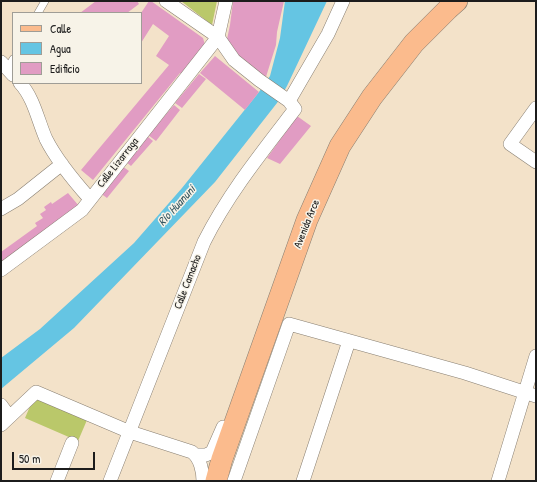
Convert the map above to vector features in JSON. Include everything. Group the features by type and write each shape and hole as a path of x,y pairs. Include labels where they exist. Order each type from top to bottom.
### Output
{"main road":[{"name":"Avenida Arce","path":"216,481 222,459 307,220 340,146 372,97 414,43 457,1"}],"street":[{"path":"166,1 218,37 234,60 286,100 328,34 343,1"},
{"path":"218,37 226,1"},
{"name":"Calle Lizarraga","path":"1,270 82,210 218,37"},
{"path":"21,84 35,109 46,139 76,184 90,199"},
{"name":"Calle Camacho","path":"110,481 204,242 216,217 295,109 286,100"},
{"path":"536,108 510,144 536,162"},
{"path":"1,209 18,198 62,164"},
{"path":"234,481 289,324 465,373 531,395"},
{"path":"303,481 349,341"},
{"path":"498,481 531,395 536,356"},
{"path":"1,405 5,420 36,392 130,432 192,452 196,455 206,455 212,452 217,442 236,394 250,381"},
{"path":"57,481 72,443"},
{"path":"196,455 203,472 203,481"}],"lane":[{"path":"39,12 45,1"}],"green space":[{"path":"181,1 217,1 212,25"},
{"path":"34,397 87,420 78,441 25,418"}],"water":[{"name":"Río Huanuni","path":"285,1 327,1 287,86 277,103 215,182 74,328 1,389 1,358 40,329 134,243 182,188 259,92 270,76 280,38"}],"building":[{"path":"96,1 137,1 139,4 128,12 81,12"},
{"path":"149,1 151,1 203,38 205,45 183,75 180,73 93,180 81,170 169,65 156,56 169,36 153,24 142,41 142,12"},
{"path":"233,1 284,1 277,32 276,45 265,80 226,44"},
{"path":"215,56 259,92 245,110 200,73"},
{"path":"199,74 206,79 182,108 175,103"},
{"path":"174,105 180,110 156,141 148,135"},
{"path":"297,116 311,126 280,164 267,158"},
{"path":"147,136 153,141 131,166 126,162"},
{"path":"122,166 129,171 107,198 100,193"},
{"path":"68,193 79,206 1,264 1,252 37,226 35,223 43,218 40,214 46,210 44,207 51,202 52,204"}]}
